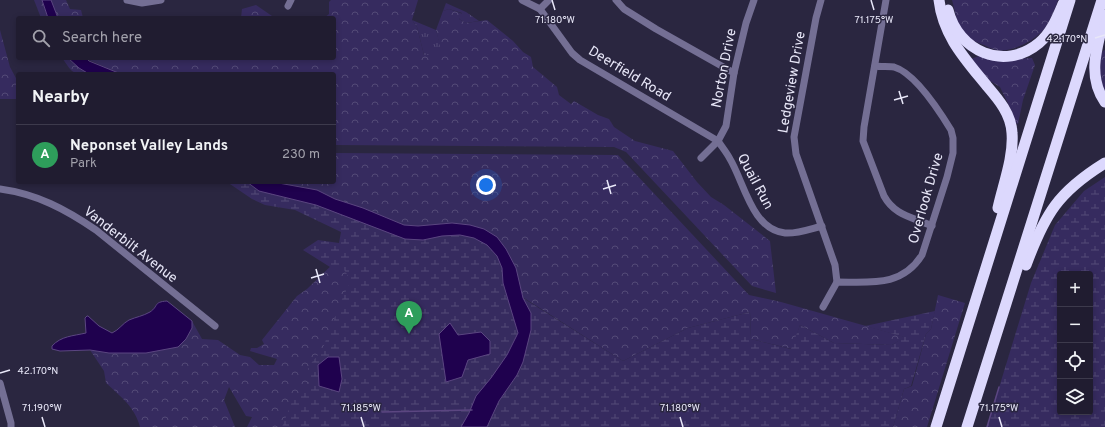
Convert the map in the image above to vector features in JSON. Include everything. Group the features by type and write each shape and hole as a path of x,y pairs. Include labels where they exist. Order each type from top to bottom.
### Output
{"highway":[{"path":"939,0 943,19 952,40 961,54 1003,106 1012,127 1012,148 993,226 987,264"},
{"path":"946,0 952,22 958,34 965,41 982,52 1004,56 1016,55 1025,52 1040,42 1052,27 1065,0"},
{"path":"936,427 1070,0"},
{"path":"967,427 1102,0"},
{"path":"1105,15 1094,74 1098,89 1105,102"},
{"path":"1004,311 1025,267 1041,228 1049,214 1058,201 1071,187 1105,163"}],"street":[{"path":"127,0 142,3 161,0"},
{"name":"Deerfield Road","path":"522,0 540,9 572,53 580,60 718,141"},
{"path":"540,9 549,0"},
{"path":"616,0 624,9 656,29 734,73"},
{"name":"Norton Drive","path":"701,158 718,141 726,126 734,73 746,23 754,0"},
{"name":"Ledgeview Drive","path":"821,0 816,18 794,137 796,154 835,265 837,282"},
{"path":"886,0 864,127 863,141 888,203 902,215 932,226"},
{"name":"Overlook Drive","path":"837,282 887,280 901,276 910,271 916,265 922,255 932,226 953,153 953,138 951,130 916,80 894,67 875,66"},
{"name":"Quail Run","path":"718,141 730,159 756,213 770,228 785,233 822,226"},
{"name":"Vanderbilt Avenue","path":"0,189 36,197 76,217 96,230 215,326"},
{"path":"823,307 837,282"},
{"path":"0,383 11,427"}],"green space":[{"path":"34,0 42,0 47,16 40,16"},
{"path":"51,0 66,0 70,9 81,10 82,16 57,16"},
{"path":"331,0 418,0 412,20 417,27 424,55 442,55 436,30 443,11 449,9 463,14 459,19 466,23 487,20 513,41 523,52 531,57 533,67 557,87 559,95 571,104 574,101 598,115 609,119 614,127 635,141 673,151 697,182 711,197 724,205 770,241 776,293 752,286 626,152 614,147 336,145 336,72 116,72 89,60 336,60 336,16 326,16 329,14 329,2"},
{"path":"952,0 1058,0 1051,18 1041,33 1016,48 1009,50 996,50 974,41 962,31 958,23"},
{"path":"446,3 466,12 479,21 466,23 459,19 462,13 449,9 443,11"},
{"path":"256,5 272,16 241,16 242,9"},
{"path":"412,20 436,30 443,55 424,55 417,27"},
{"path":"0,30 10,67 16,78 16,99 0,99"},
{"path":"1105,50 1105,96 1099,82 1101,52"},
{"path":"979,56 1011,59 1032,58 1035,65 1023,100 1018,124 1015,123 1012,112 1000,87 987,79 971,59"},
{"path":"63,60 70,60 86,72 75,72 70,69"},
{"path":"336,153 618,155 749,295 781,302 905,337 892,345 834,343 800,325 792,349 751,339 750,312 688,328 623,361 524,298 487,427 247,427 252,417 246,416 229,387 224,400 235,427 140,427 131,408 106,383 104,371 90,350 109,353 178,347 186,339 192,328 192,321 202,339 218,340 240,355 250,357 259,365 274,365 277,359 250,351 251,348 257,348 264,344 262,340 297,296 307,289 364,234 452,223 418,226 404,225 363,208 335,199 317,190 284,184 336,184"},
{"path":"1105,177 1105,427 987,427 1031,283 1055,225 1084,191"},
{"path":"230,184 250,184 259,191 316,205 361,221 442,236 460,235 474,238 487,245 497,256 502,268 503,283 518,333 507,355 491,379 476,396 461,427 282,427 293,399 308,384 308,367 322,350 351,281 343,268 330,267 303,250 318,240 339,243 341,232 295,210 265,205 252,199","holes":["450,323 458,335 481,332 462,377 446,382 439,334"]},
{"path":"938,295 965,303 927,427 893,427 904,389 912,386 926,334 931,329"},
{"path":"523,298 623,361 688,328 750,312 751,339 791,349 800,325 834,343 892,345 904,337 865,326 935,311 931,329 926,334 911,386 904,389 893,427 487,427 499,401 517,375 523,362 531,330 531,313"}],"shaded area":[{"path":"42,0 51,0 57,16 47,16"},
{"path":"70,60 88,60 116,72 86,72"},
{"path":"250,184 284,184 317,190 335,199 363,208 404,225 418,226 452,223 470,225 484,229 497,237 506,249 516,268 523,298 531,313 531,330 523,362 517,375 499,401 487,427 461,427 476,396 507,355 518,333 503,283 502,268 497,256 487,245 474,238 460,235 442,236 423,240 405,239 316,205 259,191"},
{"path":"167,301 192,321 192,328 186,339 178,347 146,353 109,353 90,350 60,351 52,349 52,346 63,338 86,333 85,318 87,316 99,326 112,333 129,320 153,310 158,303"},
{"path":"450,323 458,335 481,332 490,341 490,354 468,360 462,377 446,382 439,334"},
{"path":"328,357 339,357 342,379 339,392 319,386 318,365"}],"waterway":[{"path":"987,427 999,387"},
{"path":"382,412 472,410"}],"place":[{"name":"Neponset Valley Lands","path":"409,334"}]}
